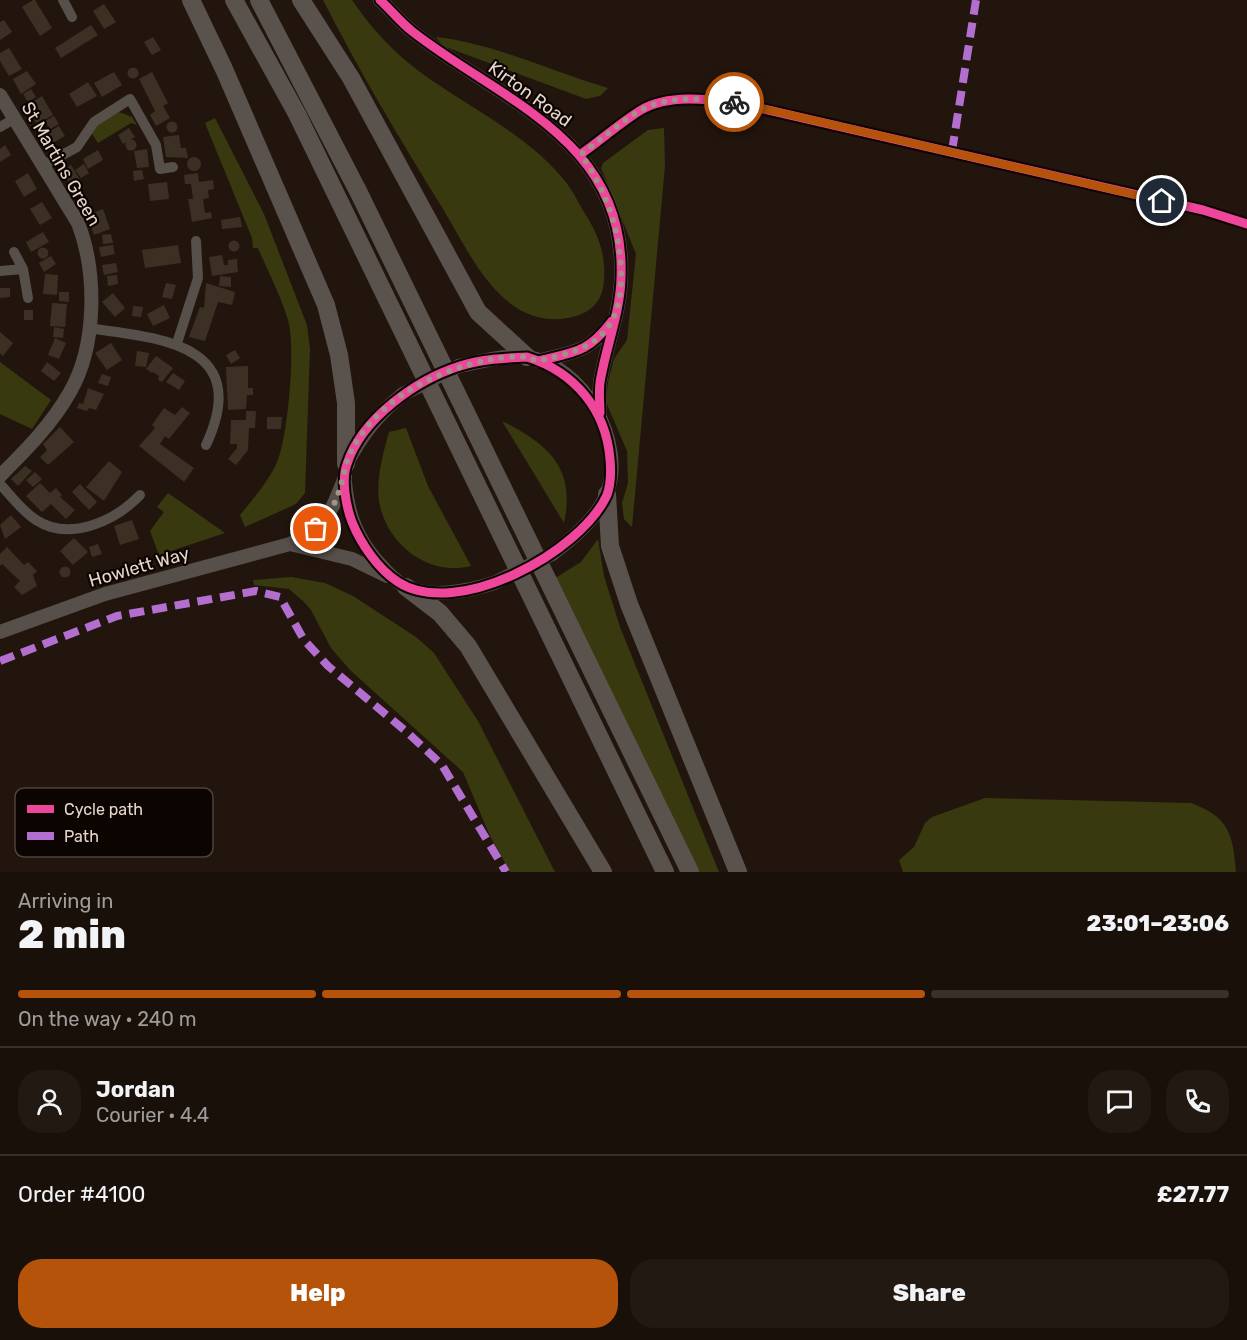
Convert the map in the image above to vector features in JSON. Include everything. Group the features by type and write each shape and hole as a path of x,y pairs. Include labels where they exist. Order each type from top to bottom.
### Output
{"highway":[{"path":"190,0 224,69 326,305 339,355 346,403 346,471"},
{"path":"234,0 297,114 665,872"},
{"path":"259,0 359,193 690,872"},
{"path":"301,0 351,78 478,312 533,359"},
{"path":"607,494 610,546 628,604 738,872"},
{"path":"400,583 440,612 468,646 603,872"}],"street":[{"path":"63,0 72,17"},
{"name":"Kirton Road","path":"380,0 411,31 545,121 581,154 604,193 621,244 621,280 616,316 600,379 600,413"},
{"name":"St Martins Green","path":"0,95 78,223 86,245 92,296 82,364 71,391 49,424 0,476"},
{"path":"581,154 642,109 660,103 701,98 737,103 941,149 1203,210 1247,224"},
{"path":"44,165 77,147 94,122 130,99 156,145 160,169 173,167"},
{"path":"0,127 14,119"},
{"path":"177,343 198,278 196,242"},
{"path":"14,252 23,270 28,298"},
{"path":"0,272 23,270"},
{"path":"533,359 584,350 599,338 616,316"},
{"path":"88,328 177,343 193,352 206,364 218,390 217,420 206,445"},
{"name":"Howlett Way","path":"0,632 105,594 290,544 316,529 330,516 346,471 364,432 385,408 403,394 459,366 497,358 533,359"},
{"path":"533,359 562,372 600,413 608,438 611,472 607,494"},
{"path":"346,471 348,510 361,543 400,583"},
{"path":"0,484 36,520 67,530 117,515 140,495"},
{"name":"Howlett Way","path":"290,544 352,559 400,583 439,592 469,591 494,583 552,554 576,536 607,494"}],"shaded area":[{"path":"323,0 352,0 383,39 410,64 515,135 550,164 565,181 593,228 602,253 604,271 602,293 592,307 582,314 568,318 542,318 518,309 490,284 473,260 396,132"},
{"path":"436,37 501,52 608,88 600,96 586,99 443,46"},
{"path":"119,112 132,117 137,125 131,123 98,143 90,131 94,126"},
{"path":"215,118 264,214 307,325 310,349 305,493 296,504 245,527 240,515 270,476 281,450 290,391 290,333 282,302 258,248 253,248 252,238 205,123"},
{"path":"664,128 665,166 632,527 624,519 622,503 628,483 627,451 606,402 614,359 627,340 636,254 601,168 603,163 648,130"},
{"path":"0,362 51,400 32,429 0,414"},
{"path":"502,421 533,439 555,460 566,487 567,504 564,523"},
{"path":"406,428 428,486 471,566 439,567 425,562 400,543 390,531 383,517 378,484 384,449 389,432"},
{"path":"168,493 225,533 159,555 150,531 164,512 157,507"},
{"path":"598,539 604,576 620,627 719,872 694,872 552,580 581,562"},
{"path":"291,577 325,583 353,596 416,637 434,653 478,721 555,872 510,872 490,836 463,772 350,670 331,648 311,610 304,602 289,589 254,585 253,580"},
{"path":"985,798 1191,803 1214,814 1227,828 1233,847 1236,872 903,872 899,860 914,847 925,823 932,817"}],"building":[{"path":"33,0 52,28 40,36 22,7"},
{"path":"104,4 116,22 104,29 93,11"},
{"path":"4,20 12,32 0,40 0,22"},
{"path":"91,25 98,35 61,58 55,48"},
{"path":"153,37 161,50 152,55 144,42"},
{"path":"9,48 22,69 9,76 0,61 0,53"},
{"path":"133,68 137,69 137,77 133,78 129,77 128,73 129,69"},
{"path":"27,71 36,84 21,94 13,79"},
{"path":"114,72 122,85 102,97 94,83"},
{"path":"152,72 168,103 163,106 170,118 156,126 150,115 155,111 139,79"},
{"path":"88,82 97,96 77,107 69,94"},
{"path":"31,89 36,97 28,102 23,94"},
{"path":"42,96 53,115 37,124 26,106"},
{"path":"54,116 59,124 50,129 45,121"},
{"path":"172,122 176,123 176,131 172,132 168,131 167,127 168,123"},
{"path":"59,126 65,136 48,146 42,136"},
{"path":"129,128 135,137 123,144 118,135"},
{"path":"179,135 181,148 186,148 188,158 166,157 163,137"},
{"path":"131,140 135,141 135,149 131,150 127,149 126,145 127,141"},
{"path":"5,145 11,155 0,162 0,149"},
{"path":"147,149 149,167 137,168 134,151"},
{"path":"98,150 103,160 88,169 83,159"},
{"path":"194,157 199,159 201,164 199,169 194,171 189,169 187,164 189,159"},
{"path":"84,164 89,173 81,178 75,170"},
{"path":"71,165 81,181 71,187 61,171"},
{"path":"142,170 144,179 134,181 133,171"},
{"path":"28,173 37,189 24,197 15,181"},
{"path":"198,173 199,182 213,180 214,189 208,190 209,198 203,199 205,213 211,212 212,218 192,222 188,199 193,199 191,184 185,184 184,175"},
{"path":"167,182 169,199 150,201 148,184"},
{"path":"42,202 52,218 40,225 30,209"},
{"path":"103,209 110,229 94,235 87,215"},
{"path":"240,217 242,227 222,229 221,220"},
{"path":"43,232 49,242 31,252 26,242"},
{"path":"111,234 113,243 103,244 102,235"},
{"path":"234,241 238,242 238,250 234,251 230,250 229,246 230,242"},
{"path":"113,245 115,254 101,257 99,247"},
{"path":"178,245 181,263 145,268 142,250"},
{"path":"43,248 47,249 47,257 43,258 39,257 38,253 39,249"},
{"path":"222,255 224,265 228,265 228,260 237,259 238,272 212,276 209,257"},
{"path":"51,256 56,264 44,272 39,263"},
{"path":"116,263 118,272 104,275 102,265"},
{"path":"45,274 58,275 57,295 43,294"},
{"path":"117,275 118,284 108,286 107,276"},
{"path":"220,276 231,277 231,287 219,286"},
{"path":"166,283 176,285 172,299 162,297"},
{"path":"206,283 235,292 232,305 218,302 205,341 189,337 200,307 204,308"},
{"path":"0,288 10,288 10,297 0,298"},
{"path":"59,292 69,292 69,302 59,301"},
{"path":"113,293 125,308 115,317 102,302"},
{"path":"52,303 67,304 65,327 50,326"},
{"path":"164,305 170,318 153,326 147,314"},
{"path":"133,306 143,307 141,317 132,316"},
{"path":"24,310 33,310 33,320 24,320"},
{"path":"54,327 64,329 63,338 53,337"},
{"path":"0,332 13,343 3,356 0,353"},
{"path":"55,338 66,343 59,359 48,355"},
{"path":"111,343 122,360 107,370 95,353"},
{"path":"235,350 240,358 231,364 226,355"},
{"path":"137,351 149,353 146,367 135,366"},
{"path":"156,356 173,368 162,382 158,380 159,376 146,369"},
{"path":"47,362 61,373 54,381 41,371"},
{"path":"248,366 248,388 253,388 253,395 247,395 246,409 228,410 226,367"},
{"path":"173,373 185,381 179,390 166,382"},
{"path":"102,374 111,377 108,386 98,383"},
{"path":"88,388 104,394 96,410 89,408 87,411 77,408 79,403 83,404"},
{"path":"182,407 190,413 169,439 165,436 160,444 194,468 184,482 139,446 155,428 152,425 164,408 175,415"},
{"path":"246,411 256,411 255,428 249,428 248,450 236,465 228,459 237,448 237,444 230,444 231,420 246,420"},
{"path":"267,417 282,417 281,429 267,429"},
{"path":"60,427 74,442 48,465 40,457 47,450 43,444"},
{"path":"109,461 122,472 104,501 86,487"},
{"path":"25,466 32,471 18,486 11,479"},
{"path":"35,472 42,479 33,487 26,480"},
{"path":"40,483 50,493 56,488 62,495 60,497 75,510 66,519 51,504 42,512 26,496"},
{"path":"80,484 97,502 89,510 72,492"},
{"path":"11,515 21,527 5,539 0,525"},
{"path":"132,520 139,539 120,545 114,526"},
{"path":"74,538 88,552 73,565 60,551"},
{"path":"98,544 102,554 92,557 89,547"},
{"path":"7,547 24,565 28,562 37,571 33,575 37,586 22,595 14,587 20,581 2,564 0,566 0,554"},
{"path":"65,566 71,572 65,578 59,572"}],"marked path":[{"path":"952,151 976,0"},
{"path":"0,661 117,616 256,591 280,597 304,640 328,666 408,733 442,765 506,872"}],"cycle path":[{"path":"380,0 413,32 520,104 553,130 582,158 604,192 617,231 621,279 616,316 600,381 600,413"},
{"path":"581,154 633,115 652,105 675,100 713,100 737,103 1203,210 1247,224"},
{"path":"538,361 580,350 596,339 612,321"},
{"path":"527,357 560,372 585,395 595,409 602,424 610,459 607,495 593,517 572,538 545,558 515,574 483,586 452,592 423,592 398,582 371,555 360,539 350,516 344,478 354,447 378,416 393,403 443,372 494,359 527,357"}],"way so far":[{"path":"316,529 330,516 345,477 346,464 364,432 385,408 403,394 459,366 497,358 527,357 538,361 584,350 599,338 616,316 621,280 621,244 604,193 581,154 642,109 660,103 701,98 734,102"}],"route":[{"path":"734,102 1162,201"}]}
